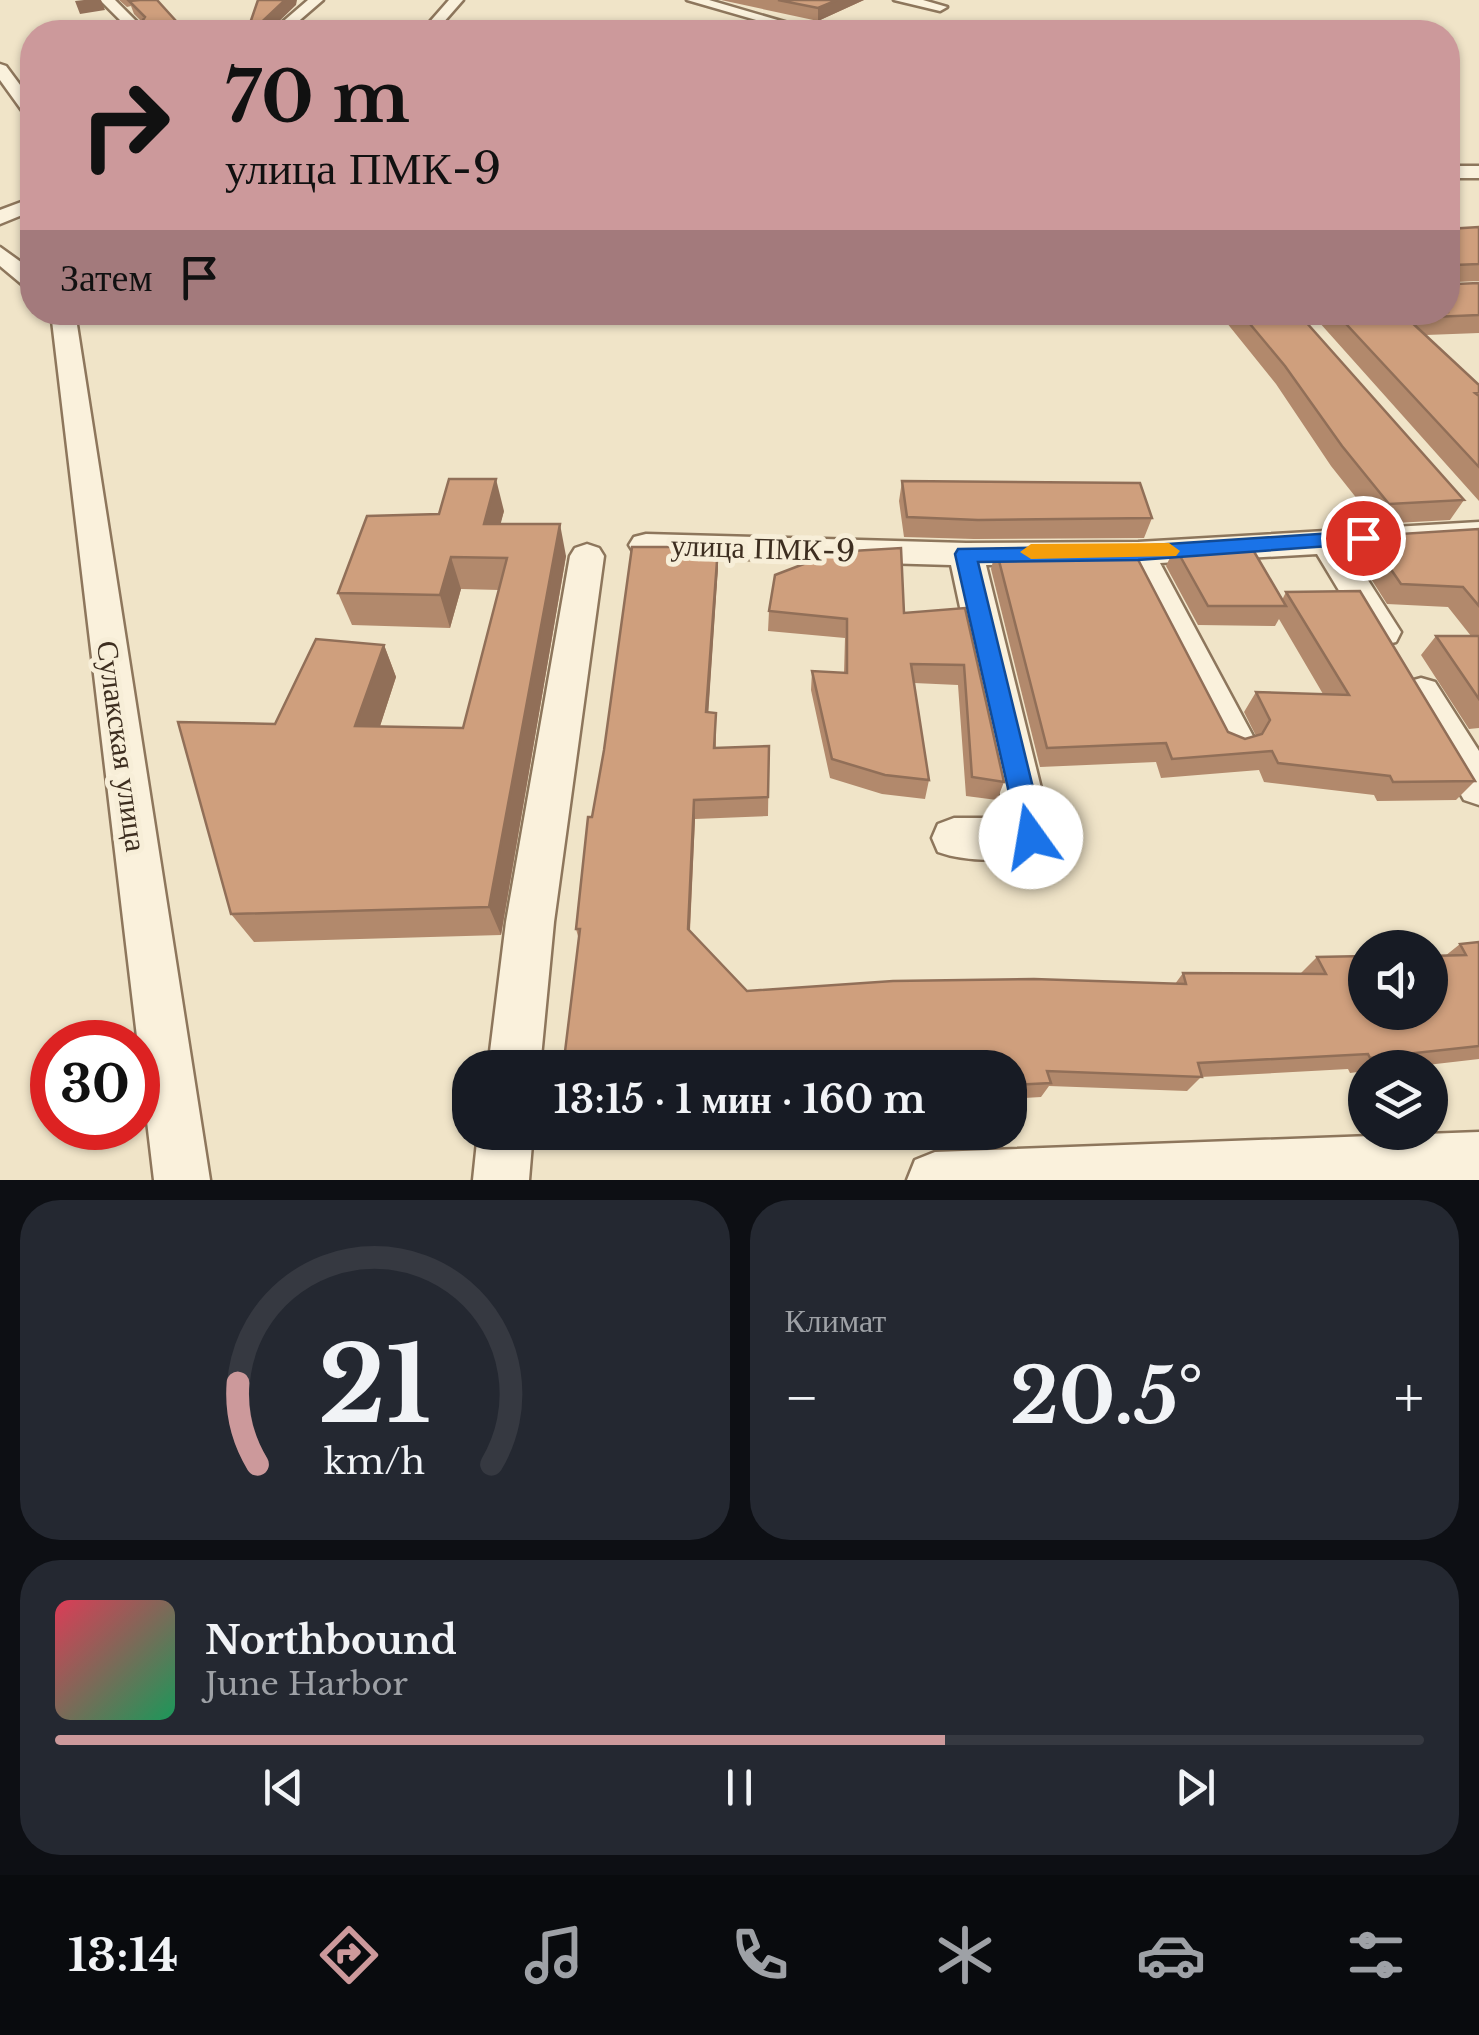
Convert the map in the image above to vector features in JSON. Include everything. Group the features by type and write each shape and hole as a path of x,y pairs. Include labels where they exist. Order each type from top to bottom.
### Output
{"street":[{"path":"107,0 128,20"},
{"path":"292,20 314,0"},
{"path":"438,20 456,0"},
{"path":"694,0 768,20"},
{"path":"900,0 940,8"},
{"path":"0,68 20,96"},
{"path":"0,254 20,271"},
{"name":"Сулакская улица","path":"65,325 182,1180"},
{"name":"улица ПМК-9","path":"646,545 966,554 1138,553 1325,540 1475,524"},
{"path":"1325,540 1479,787"},
{"path":"1138,553 1234,738"},
{"path":"954,838 1031,837 966,554"},
{"path":"516,1050 530,922 587,556"},
{"path":"501,1180 504,1150"},
{"path":"935,1180 1479,1160"}],"building":[{"path":"157,0 175,20 143,20 145,17 129,1"},
{"path":"258,0 285,0 264,20 251,20"},
{"path":"778,0 837,0 818,8"},
{"path":"1479,227 1479,264 1460,265 1460,228"},
{"path":"1479,283 1479,315 1460,316 1460,284"},
{"path":"1251,325 1309,325 1464,500 1389,504"},
{"path":"1347,325 1415,325 1479,385 1479,392 1475,393 1479,396 1479,467"},
{"path":"449,479 496,479 484,524 560,524 489,907 231,914 178,722 275,724 316,639 384,645 355,726 463,728 507,558 451,557 440,595 338,593 367,516 439,514"},
{"path":"902,481 1140,483 1152,518 907,517"},
{"path":"1479,529 1479,606 1463,587 1401,584 1368,536"},
{"path":"1249,543 1286,606 1208,606 1175,547"},
{"path":"632,547 718,547 706,712 716,713 714,748 769,746 768,797 694,800 688,929 747,991 893,981 1034,979 1186,984 1183,973 1326,974 1317,957 1348,956 1348,1030 1448,1030 1448,956 1466,955 1460,944 1479,942 1479,1046 1348,1050 1348,1055 1198,1063 1202,1077 1047,1071 1051,1083 1027,1084 1027,1050 565,1050 588,817 592,817"},
{"path":"901,548 904,613 965,608 1004,782 972,777 964,665 911,664 929,780 885,775 832,759 812,671 847,673 847,619 769,611 775,575 835,552"},
{"path":"1132,548 1228,732 1245,739 1262,734 1270,720 1256,692 1349,695 1286,592 1360,591 1475,781 1393,782 1390,776 1278,763 1272,751 1172,759 1166,743 1047,748 996,549"},
{"path":"1436,636 1479,636 1479,699"}],"slow traffic":[{"path":"1031,552 1169,551"}],"route":[{"path":"1031,837 966,554 1138,553 1363,538"}]}
